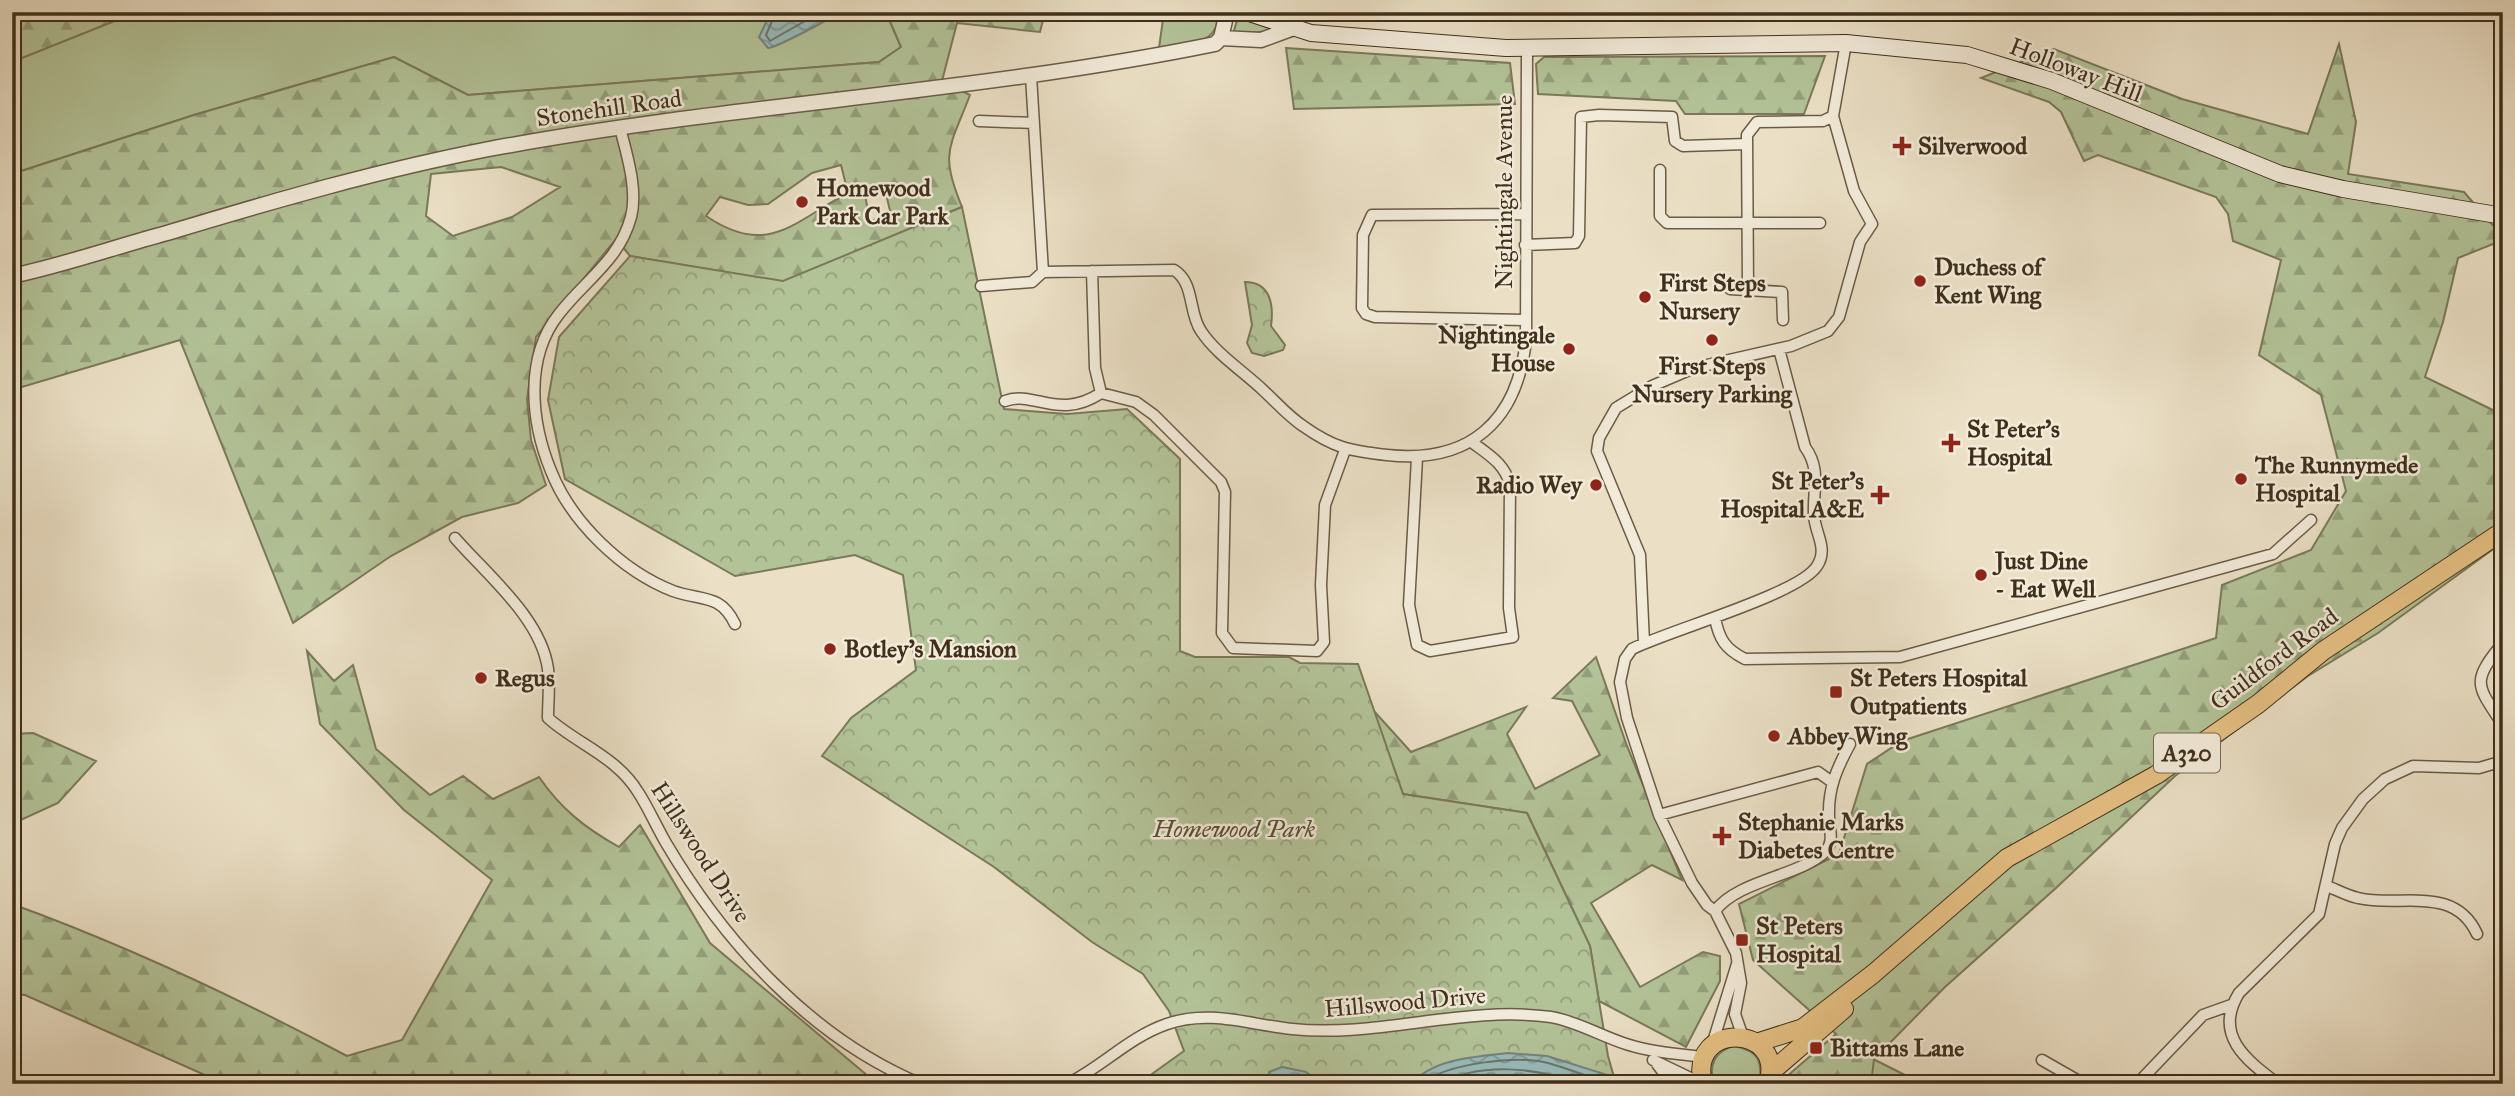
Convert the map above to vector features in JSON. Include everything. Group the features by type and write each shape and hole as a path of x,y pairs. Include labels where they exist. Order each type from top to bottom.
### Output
{"main road":[{"name":"Holloway Hill","path":"1246,12 1291,29 1350,38 1527,49 1846,43 1940,51 1978,58 2052,82 2280,174 2343,189 2503,216"},
{"name":"Guildford Road","path":"1750,1040 1803,1028 1873,974 2007,858 2156,775 2258,704 2353,629 2503,531"},
{"name":"Guildford Road","path":"1769,1078 1791,1051 1835,1019 1873,974"},
{"name":"A320","path":"1708,1052 1730,1037 1750,1040 1764,1051 1769,1078"},
{"path":"1703,1084 1708,1052"}],"street":[{"path":"1221,38 1227,12"},
{"name":"Stonehill Road","path":"12,276 332,184 488,149 620,128 1134,61 1215,44 1221,38 1261,40 1291,29"},
{"path":"1644,643 1640,555 1597,451 1609,418 1623,401 1678,373 1817,338 1835,325 1860,242 1872,223 1854,191 1833,116 1846,43"},
{"name":"Nightingale Avenue","path":"981,286 1032,282 1043,272 1174,270 1182,275 1200,331 1300,425 1345,450 1417,458 1446,453 1473,443 1499,415 1519,384 1526,339 1527,49"},
{"path":"1031,76 1043,272"},
{"path":"1525,245 1575,243 1579,236 1581,117 1599,114 1672,117 1675,141 1683,146 1747,144"},
{"path":"1748,289 1747,144 1751,125 1757,121 1823,121 1833,116"},
{"path":"979,121 1033,123"},
{"path":"620,128 632,182 631,215 620,246 608,264 559,313 543,339 534,380 537,427 551,471 568,507 600,541 640,573 674,591 714,600 728,610 735,624"},
{"path":"1660,170 1660,216 1667,223 1820,223"},
{"path":"1525,320 1375,317 1366,314 1362,308 1363,235 1372,215 1526,214"},
{"path":"1092,271 1095,368 1101,393"},
{"path":"1730,289 1782,292 1783,320"},
{"path":"1750,1040 1735,1014 1741,983 1736,953 1715,911 1707,905 1692,883 1659,814 1628,718 1620,682 1625,659 1632,649 1715,618 1805,577 1817,566 1823,548 1814,519 1815,461 1805,447 1779,349"},
{"path":"1005,401 1021,397 1058,407 1101,393 1136,402 1154,415 1221,482 1224,492 1222,633 1228,644 1239,649 1317,651 1324,642 1321,585 1325,505 1345,450"},
{"path":"1417,458 1409,605 1418,645 1430,652 1513,637 1509,608 1510,485 1501,465 1473,443"},
{"path":"1715,618 1718,636 1729,651 1745,659 1900,657 2273,554 2311,520"},
{"name":"Hillswood Drive","path":"455,538 525,618 539,642 548,668 548,718 559,728 598,751 639,792 666,844 739,948 817,1022 868,1057 921,1084"},
{"path":"2503,643 2487,661 2479,679 2481,690 2503,725"},
{"path":"1715,911 1721,904 1747,888 1824,852 1832,839 1829,816 1832,782 1850,744"},
{"path":"2278,1084 2238,1049 2228,1026 2231,1006 2239,993 2319,914 2335,844 2342,828 2363,799 2385,779 2413,766 2479,768 2503,761"},
{"path":"1659,814 1818,772 1832,782"},
{"path":"2327,886 2359,898 2447,904 2464,913 2476,934"},
{"path":"1708,1052 1737,964"},
{"path":"2137,1084 2203,1015 2231,1006"},
{"name":"Hillswood Drive","path":"1067,1084 1121,1046 1167,1024 1196,1018 1237,1019 1291,1029 1345,1032 1516,1013 1555,1018 1633,1046 1708,1052"},
{"name":"Hillswood Drive","path":"1633,1046 1653,1060 1703,1084"},
{"name":"Hillswood Drive","path":"1653,1060 1672,1084"},
{"path":"2042,1060 2084,1084"}],"green space":[{"path":"12,12 886,12 901,47 879,62 468,95 394,57 194,115 12,174"},
{"path":"12,12 137,12 12,62"},
{"path":"886,12 1045,12 1040,32 957,23 942,81 970,95 953,139 949,161 962,207 783,282 630,256 616,239 536,337 527,399 531,440 546,485 518,503 462,517 391,556 293,623 180,340 12,390 12,174 194,115 394,57 468,95 879,62 901,47","holes":["841,165 848,193 780,231 764,235 747,234 728,228 706,216 720,197 748,205 768,204 812,173","501,167 560,187 512,217 453,236 426,216 431,174","884,185 891,215 870,221 864,190"]},
{"path":"1164,12 1214,12 1219,19 1204,40 1159,48"},
{"path":"1238,17 1277,31 1233,34"},
{"path":"2339,44 2356,122 2348,174 2464,192 2503,237 2503,240 2458,258 2443,322 2425,377 2503,415 2503,542 2378,633 2308,676 2175,776 1945,987 1874,1059 1871,1084 1788,1084 1786,1077 1836,1034 1753,960 1739,904 1839,854 1867,764 1902,741 2216,638 2222,585 2311,550 2346,491 2321,395 2259,355 2281,260 2233,241 2228,214 2216,197 2098,155 2084,161 2061,112 2049,102 1981,78 2054,49 2182,99 2308,134"},
{"path":"1286,48 1510,63 1515,104 1294,109"},
{"path":"1825,56 1804,114 1685,114 1676,101 1538,94 1536,64 1544,57"},
{"name":"Homewood Park","path":"962,207 1004,409 1067,414 1127,409 1180,459 1180,651 1195,657 1289,657 1300,663 1358,664 1403,794 1527,813 1590,946 1608,1056 1614,1077 1620,1084 1138,1084 1184,1051 1169,1011 1143,974 1092,942 994,867 822,756 851,718 916,670 903,575 855,555 735,576 565,479 548,400 559,337 630,256 783,281"},
{"path":"1245,282 1265,290 1271,302 1271,326 1285,345 1283,350 1264,356 1252,353 1247,343 1252,325"},
{"path":"307,651 334,681 353,665 376,749 430,795 463,776 493,799 539,777 574,817 619,847 640,825 710,943 868,1076 866,1084 225,1084 25,995 12,994 12,904 98,937 182,974 347,1056 402,1040 492,880 404,810 320,724"},
{"path":"1596,657 1627,746 1682,880 1652,865 1591,903 1640,987 1703,952 1720,956 1720,981 1686,1047 1599,1001 1590,946 1527,813 1403,794 1373,710 1411,752 1526,707 1507,734 1535,789 1600,755 1572,701 1553,698"},
{"path":"33,733 96,761 58,803 12,824 12,734"},
{"path":"1734,1046 1749,1051 1757,1058 1760,1084 1714,1084 1712,1071 1715,1060 1722,1051"},
{"path":"1873,1059 1923,1084 1871,1084"}],"water":[{"path":"771,12 839,12 768,48 759,37"},
{"path":"1508,1053 1547,1056 1614,1077 1620,1084 1412,1084 1421,1075 1443,1064"},
{"path":"1282,1067 1306,1072 1316,1080 1314,1084 1270,1084 1269,1072"}],"place":[{"name":"Silverwood","path":"1902,146"},
{"name":"Homewood Park Car Park","path":"802,202"},
{"name":"Duchess of Kent Wing","path":"1920,281"},
{"name":"First Steps Nursery","path":"1645,297"},
{"name":"First Steps Nursery Parking","path":"1712,340"},
{"name":"Nightingale House","path":"1569,349"},
{"name":"St Peter's Hospital","path":"1951,443"},
{"name":"The Runnymede Hospital","path":"2241,479"},
{"name":"Radio Wey","path":"1596,485"},
{"name":"St Peter's Hospital A&E","path":"1880,495"},
{"name":"Just Dine - Eat Well","path":"1981,575"},
{"name":"Botley's Mansion","path":"830,649"},
{"name":"Regus","path":"481,678"},
{"name":"St Peters Hospital Outpatients","path":"1836,692"},
{"name":"Abbey Wing","path":"1774,736"},
{"name":"Stephanie Marks Diabetes Centre","path":"1722,836"},
{"name":"St Peters Hospital","path":"1742,940"},
{"name":"Bittams Lane","path":"1816,1048"}]}
